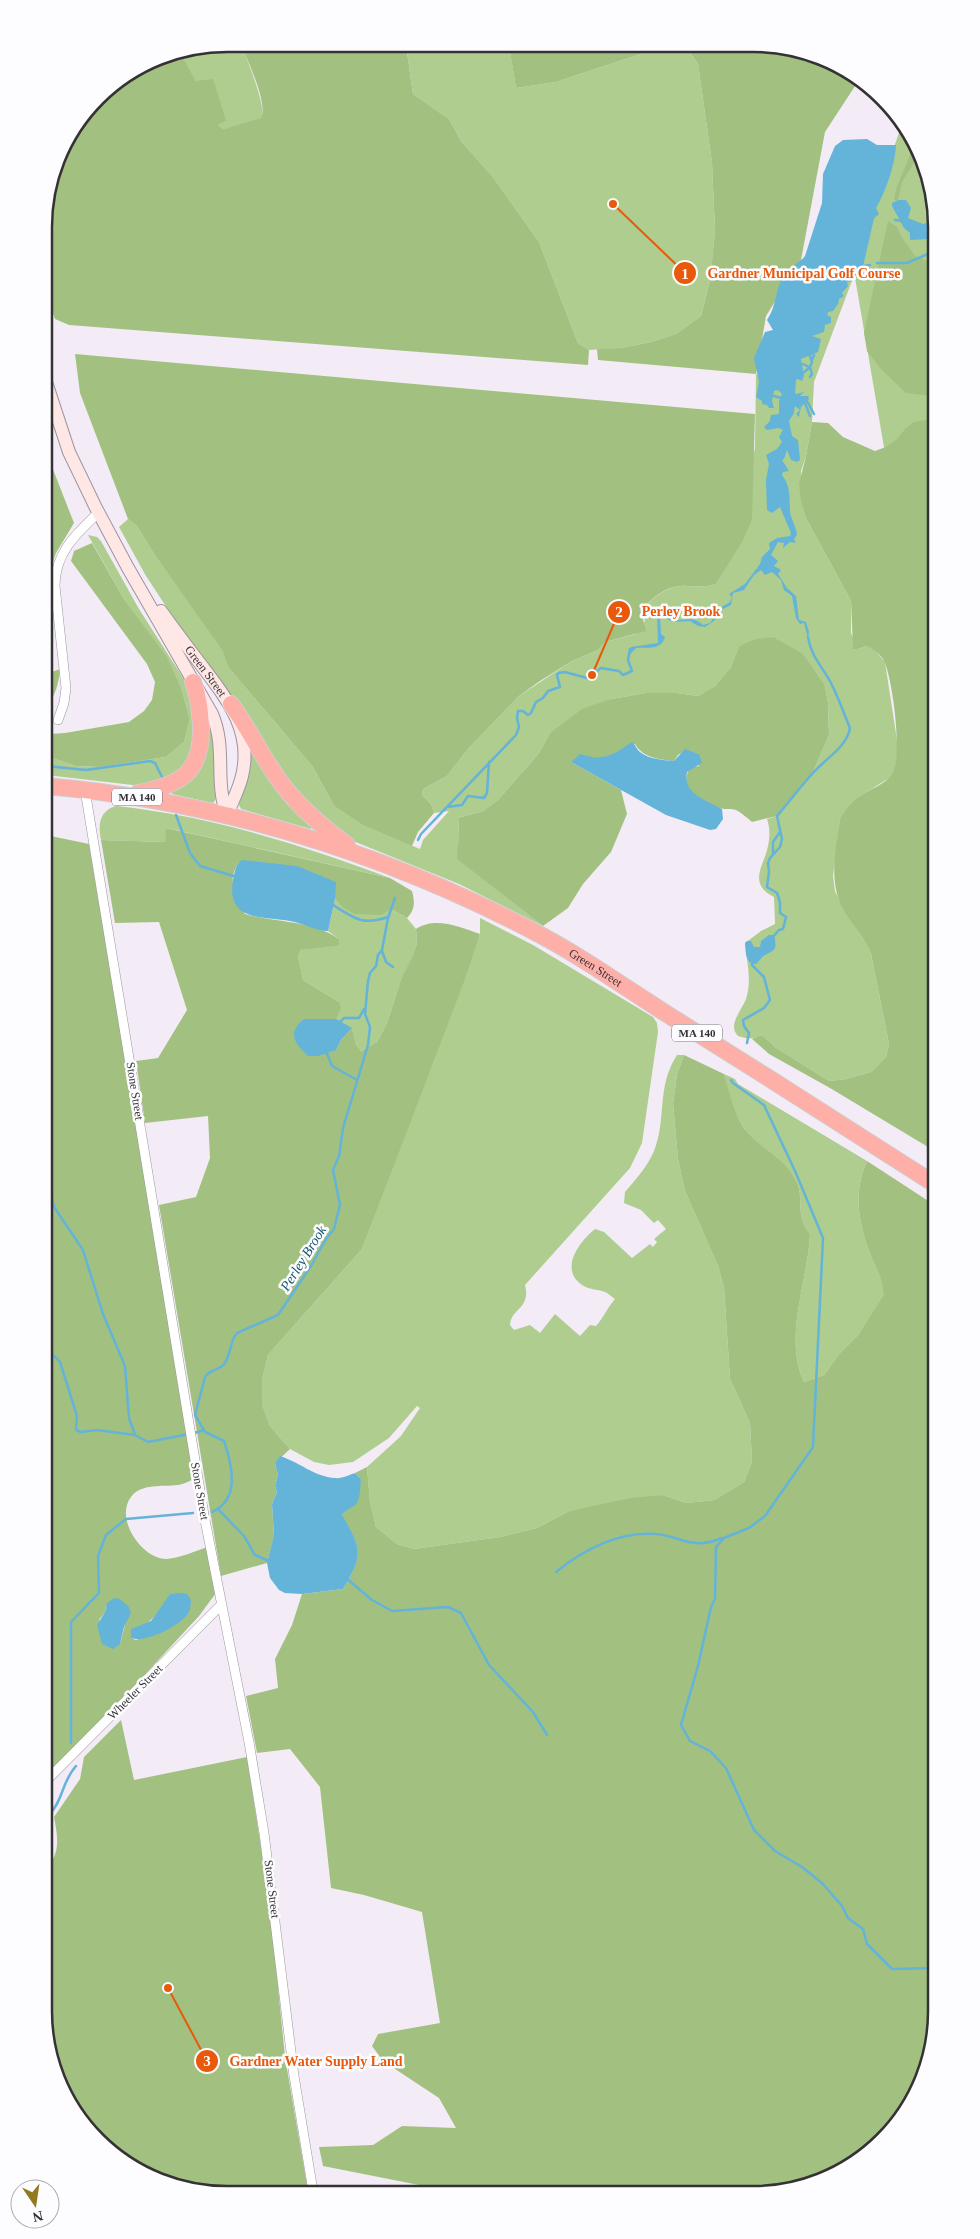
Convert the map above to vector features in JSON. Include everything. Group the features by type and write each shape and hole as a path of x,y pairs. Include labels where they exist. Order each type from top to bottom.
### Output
{"highway":[{"path":"126,795 172,784 193,768 201,736 200,704 193,682"},
{"path":"231,704 291,795 318,822 358,853"},
{"name":"MA 140","path":"53,787 126,795 227,815"},
{"name":"Green Street","path":"227,815 300,834 358,853 462,896 570,952 927,1179"}],"street":[{"name":"Green Street","path":"53,402 69,452 98,513 193,682 210,708 219,733 222,756 220,792 227,815"},
{"path":"58,720 64,703 66,688 55,586 56,572 60,558 68,544 98,513"},
{"name":"Green Street","path":"114,542 147,592 231,704 240,726 244,756 242,777 227,815"},
{"name":"Stone Street","path":"86,790 201,1496 249,1742 264,1833 294,2076 312,2186"},
{"name":"Wheeler Street","path":"52,1775 221,1605"}],"green space":[{"path":"244,52 257,86 262,106 261,118 243,125 224,129 218,125 225,121 203,82 196,81 183,59 205,54"},
{"path":"244,52 407,52 413,94 449,119 461,141 493,177 539,242 578,343 589,350 588,365 69,325 55,319 53,313 53,216 58,182 76,140 96,112 112,96 140,76 183,59 196,81 213,79 226,121 218,125 224,129 261,118 263,112 262,104 254,75"},
{"path":"407,52 510,52 516,88 556,82 647,52 690,52 698,64 712,163 715,231 710,280 701,316 676,334 651,342 620,348 589,350 578,343 539,242 493,177 461,141 449,119 413,94"},
{"path":"510,52 647,52 556,82 516,88"},
{"path":"690,52 775,54 809,62 830,71 855,86 825,132 801,260 766,316 756,374 598,360 597,349 620,348 651,342 676,334 701,316 710,280 715,231 712,163 698,64"},
{"path":"899,132 922,182 928,228 928,703 853,266"},
{"path":"911,154 914,162 902,182 898,200 894,200 896,189"},
{"path":"888,221 897,227 902,238 915,256 928,261 928,396 906,393 880,368 867,351 864,333"},
{"path":"828,274 853,278 814,382 812,422 806,456 801,471 807,520 851,601 851,633 858,649 866,646 874,649 885,662 898,747 895,769 891,777 860,796 840,819 833,876 835,891 844,910 867,944 871,954 889,1044 886,1057 871,1072 846,1079 829,1081 775,1047 762,1035 753,1038 741,1037 735,1032 734,1027 736,1018 746,999 749,985 745,943 761,931 775,924 774,897 766,892 759,880 769,839 767,819 777,816 813,772 829,735 828,703 825,686 787,645 774,637 739,646 731,667 715,686 698,696 677,693 646,693 611,699 550,733 539,753 498,800 483,811 458,818 458,859 543,926 459,884 353,841 307,807 175,620 146,576 119,527 128,519 137,526 154,554 224,651 228,667 313,767 334,806 362,825 420,849 423,840 449,811 434,813 431,804 422,795 423,789 447,776 468,749 519,696 572,661 598,650 605,642 636,634 645,621 641,611 662,592 674,587 716,584 733,555 755,448 756,374 776,381 794,412 795,402 789,389"},
{"path":"75,354 755,414 752,519 743,540 716,584 674,587 662,592 641,611 646,631 605,642 598,650 572,661 519,696 468,749 447,776 423,789 422,795 431,804 434,813 418,832 412,846 362,825 334,806 313,767 228,667 223,651 154,554 137,526 128,519 80,393"},
{"path":"928,420 927,1147 769,1054 752,1039 762,1035 775,1047 829,1081 846,1079 871,1072 886,1057 889,1044 871,954 838,898 834,865 840,819 857,798 882,784 892,774 897,752 894,703 888,673 882,657 866,646 853,649 851,601 807,520 801,501 799,484 812,422 828,423 843,437 875,451 886,447 896,440 914,422"},
{"path":"53,469 74,523 56,553 53,563"},
{"path":"88,535 97,537 101,541 139,609 185,681 195,717 192,751 176,777 150,787 53,776 53,758 76,766 100,767 166,757 184,742 190,719 181,687 167,658 124,599"},
{"path":"92,543 124,599 167,657 181,687 190,719 184,742 166,757 100,767 76,766 53,758 53,734 129,722 144,711 152,700 155,682 147,664 71,561 74,551"},
{"path":"774,637 803,654 825,686 828,703 829,735 813,772 777,816 752,822 736,810 720,808 697,796 688,786 686,780 689,770 699,766 699,754 686,750 678,755 674,761 651,757 638,749 635,744 632,744 613,755 571,762 621,790 627,814 611,852 583,884 568,908 543,926 457,859 458,818 483,811 498,800 539,753 550,733 582,709 611,699 646,693 677,693 698,696 715,686 731,667 739,646 756,639"},
{"path":"60,669 59,680 53,697 53,672"},
{"path":"209,716 217,764 214,785 216,799 213,803 172,794 171,790"},
{"path":"248,746 312,826 311,829 241,809 239,805 246,779"},
{"path":"116,806 187,817 256,833 390,878 167,828 165,842 101,840 101,819 106,811"},
{"path":"166,828 390,878 412,891 414,906 407,918 391,909 381,915 355,914 342,907 335,899 335,882 239,862 235,869 233,876 234,888 245,914 306,925 317,928 339,939 339,945 301,950 298,956 303,980 339,1002 341,1008 336,1019 305,1019 336,1050 341,1040 352,1028 356,1044 361,1051 377,1042 387,1023 402,976 412,958 417,943 416,929 423,925 439,923 456,926 480,934 465,979 362,1249 268,1355 262,1380 262,1404 270,1426 290,1449 275,1463 278,1475 275,1486 277,1492 272,1504 274,1536 267,1563 221,1576 159,1205 196,1197 210,1158 208,1116 145,1123 136,1061 158,1058 187,1010 159,922 115,923 101,840 165,842"},
{"path":"53,836 89,844 196,1478 180,1485 153,1486 140,1490 131,1497 127,1506 126,1516 134,1537 149,1553 158,1558 167,1559 182,1556 208,1547 216,1593 199,1616 52,1773","holes":["123,1603 125,1605 126,1621 120,1644 99,1620 105,1612 106,1606","163,1604 160,1632 136,1640 131,1638 153,1618"]},
{"path":"335,899 342,907 391,909 407,918 416,929 417,943 412,959 402,976 387,1023 377,1042 361,1051 356,1044 352,1029 296,1026 339,1002 303,980 298,956 301,950 315,946 328,947 339,939 328,931"},
{"path":"480,918 533,945 653,1017 657,1023 658,1032 642,1143 630,1168 525,1285 525,1299 511,1319 510,1325 514,1330 530,1325 540,1333 555,1314 580,1336 590,1325 596,1326 615,1299 605,1292 585,1287 575,1279 572,1264 574,1256 583,1241 595,1229 604,1232 632,1258 650,1244 653,1247 657,1242 654,1239 666,1229 658,1220 654,1223 641,1210 624,1203 625,1192 645,1167 654,1151 660,1127 666,1079 677,1055 684,1055 677,1074 673,1103 678,1159 685,1191 718,1266 724,1288 730,1379 750,1423 752,1462 744,1482 714,1500 686,1503 663,1495 569,1511 537,1528 500,1537 414,1549 397,1544 376,1527 370,1502 367,1467 401,1436 420,1408 417,1406 389,1438 353,1462 329,1465 314,1462 290,1449 270,1426 262,1404 262,1380 268,1355 362,1249 480,934"},
{"path":"684,1055 724,1074 733,1106 742,1125 791,1172 799,1186 802,1219 810,1234 796,1328 798,1364 804,1382 824,1375 839,1354 858,1335 884,1295 881,1280 864,1234 859,1210 862,1173 867,1161 927,1200 927,2023 924,2046 918,2068 904,2099 884,2127 868,2143 850,2157 830,2168 798,2181 775,2185 419,2186 323,2166 319,2147 373,2145 402,2126 456,2128 439,2098 383,2061 372,2046 378,2034 440,2023 422,1912 364,1895 331,1888 320,1787 290,1749 257,1753 246,1696 278,1688 275,1659 292,1625 302,1594 343,1589 350,1577 357,1559 357,1544 341,1516 348,1508 361,1479 355,1473 367,1467 370,1502 376,1527 397,1544 414,1549 500,1537 537,1528 569,1511 631,1498 663,1495 686,1503 714,1500 744,1482 752,1462 750,1423 730,1379 724,1288 718,1266 685,1191 678,1159 673,1103 677,1074"},
{"path":"724,1074 867,1161 862,1173 859,1210 864,1234 885,1295 858,1335 839,1354 824,1375 804,1382 798,1364 796,1328 810,1234 802,1219 799,1186 791,1172 742,1125 733,1107"},
{"path":"121,1720 134,1780 247,1757 270,1906 285,2057 307,2186 205,2185 171,2177 140,2163 121,2150 89,2118 76,2099 58,2057 54,2034 52,2012 52,1860 57,1848 54,1817 80,1779 84,1757"}],"water":[{"path":"867,139 877,145 896,145 892,169 876,208 879,214 874,218 862,271 854,276 852,281 847,282 848,286 842,293 844,296 839,299 833,311 828,312 827,315 831,317 831,323 825,325 824,332 812,336 821,339 818,352 801,359 804,376 802,381 796,380 795,393 804,392 800,396 808,396 809,399 801,407 799,417 796,414 800,410 795,406 794,413 789,421 792,436 798,440 800,460 797,462 791,460 787,450 782,460 789,471 783,472 782,475 788,488 790,513 797,535 794,539 796,543 790,542 783,548 784,543 778,542 771,555 778,561 774,566 781,570 778,574 787,588 796,596 799,620 806,622 809,632 808,638 804,623 800,624 796,618 792,596 784,590 781,580 772,572 765,575 761,570 754,575 744,590 733,593 731,605 723,609 714,621 705,627 698,626 690,621 673,622 660,615 661,634 665,637 663,641 657,646 636,648 630,654 631,647 658,643 657,612 679,620 692,619 703,625 710,623 720,608 730,602 732,597 729,594 745,584 760,564 762,557 770,549 769,543 777,538 790,536 791,533 780,507 772,513 767,510 766,480 769,464 766,455 777,449 782,442 779,437 783,430 778,428 767,430 764,427 770,421 771,415 779,414 779,401 782,394 778,390 774,391 772,401 774,408 769,408 767,405 762,404 762,401 756,397 759,382 754,358 765,332 773,330 767,320 773,309 781,280 789,269 805,256 822,203 823,174 835,146 843,140"},
{"path":"898,200 906,200 911,208 908,218 923,224 927,223 927,220 928,239 910,240 910,233 904,228 892,203"},
{"path":"632,742 643,754 656,759 674,761 685,749 699,754 702,763 687,772 686,779 692,791 722,809 723,819 716,829 710,830 666,815 571,762 580,754 595,757 607,756"},
{"path":"242,860 297,866 336,882 335,899 328,931 318,930 290,921 258,917 241,910 235,903 232,894 236,869"},
{"path":"769,935 774,935 775,948 756,964 750,962 747,957 745,943 751,941 754,947 760,947 761,941"},
{"path":"304,1019 336,1019 352,1028 341,1040 336,1050 318,1056 308,1056 299,1047 294,1038 295,1029"},
{"path":"280,1456 328,1477 340,1478 355,1473 361,1479 358,1501 342,1515 354,1536 358,1552 355,1567 343,1589 302,1594 285,1593 279,1590 270,1578 267,1563 274,1535 272,1504 277,1492 275,1486 278,1475 275,1463"},
{"path":"170,1594 187,1594 191,1600 189,1612 183,1619 161,1633 144,1638 131,1638 131,1629 151,1621"},
{"path":"114,1598 120,1599 129,1607 131,1613 124,1627 120,1644 113,1649 102,1644 97,1625 105,1612 107,1603"}],"waterway":[{"name":"Perley Brook","path":"895,220 903,221"},
{"path":"877,263 907,263 928,254"},
{"path":"863,266 870,265"},
{"path":"812,360 814,355"},
{"path":"810,356 812,362 810,367 812,374 810,377"},
{"path":"803,364 809,367"},
{"path":"803,373 809,368"},
{"path":"774,396 781,398"},
{"path":"807,401 814,414"},
{"path":"805,403 810,416"},
{"path":"772,938 779,930 783,929 786,917 780,913 780,902 777,893 767,887 768,863 780,847 782,839 777,816 813,773 845,741 850,728 832,685 812,650 808,637"},
{"name":"Perley Brook","path":"418,840 421,834 516,735 519,727 518,711 523,711 528,715 531,713 536,702 543,698 548,691 560,687 557,675 559,673 565,672 587,678 601,668 619,671 623,675 632,671 628,660 630,649"},
{"path":"53,767 86,770 150,761 155,763 163,779"},
{"path":"447,807 462,805 468,796 484,798 487,793 489,762"},
{"path":"176,815 190,853 200,866 237,877"},
{"path":"773,854 773,842 780,832"},
{"name":"Perley Brook","path":"212,1512 227,1499 232,1481 230,1460 224,1441 205,1432 195,1415 205,1377 208,1373 220,1368 225,1363 237,1333 278,1315 334,1229 340,1205 333,1170 339,1156 343,1128 368,1045 370,1027 365,1014 368,981 370,973 376,966 378,955 382,950 388,918 395,898"},
{"path":"333,905 353,917 365,921 388,917"},
{"path":"382,951 386,962 393,967"},
{"path":"747,1043 749,1033 744,1026 743,1020 764,1008 770,1000 764,977 752,965 753,962"},
{"path":"338,1024 344,1018 359,1018 364,1009"},
{"path":"326,1051 332,1066 357,1080"},
{"path":"731,1080 764,1105 795,1171 823,1238 813,1447 765,1516 749,1528 724,1538 716,1547 715,1599 711,1607 698,1666 681,1725 690,1741 710,1751 726,1768 754,1830 775,1851 802,1867 823,1884 842,1906 848,1918 863,1929 867,1944 892,1969 927,1968"},
{"path":"52,1200 54,1207 83,1250 103,1314 125,1366 129,1418 135,1435 148,1442 189,1434"},
{"path":"52,1354 60,1362 77,1416 76,1430 81,1432 97,1430 135,1435"},
{"path":"194,1433 204,1430"},
{"path":"218,1509 244,1536 255,1555 271,1562"},
{"name":"Perley Brook","path":"71,1743 71,1622 99,1593 98,1556 106,1535 126,1519 193,1513"},
{"path":"556,1572 578,1556 602,1544 628,1536 642,1534 665,1535 695,1543 711,1542 722,1538"},
{"path":"346,1578 372,1600 392,1611 448,1607 461,1613 489,1665 533,1712 547,1735"},
{"name":"Perley Brook","path":"52,1811 71,1772 76,1766"}],"place":[{"name":"Gardner Municipal Golf Course","path":"613,204"},
{"name":"Perley Brook","path":"592,675"},
{"name":"Gardner Water Supply Land","path":"168,1988"}]}
